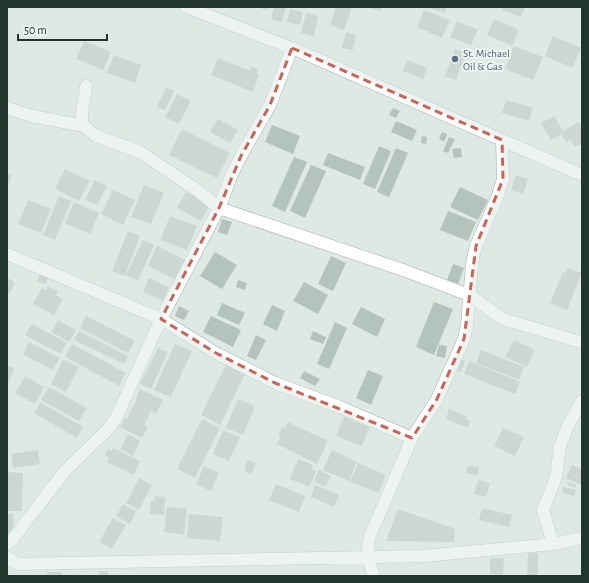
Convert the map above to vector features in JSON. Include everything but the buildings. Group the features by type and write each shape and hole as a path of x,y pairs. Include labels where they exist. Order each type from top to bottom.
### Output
{"street":[{"path":"187,7 292,48 581,173"},
{"path":"292,48 270,105 232,174 219,208 161,319 116,418 108,429 64,472 10,542 12,561 368,558 424,556 553,544 582,538"},
{"path":"84,126 82,121 82,113 86,86"},
{"path":"7,108 32,116 84,126 96,136 140,152 198,191 219,208 404,270 470,295 503,319 578,341 582,344"},
{"path":"374,576 368,558 367,546 370,536 412,438 437,399 464,338 467,325 472,264 476,246 497,198 503,179 502,140"},
{"path":"7,254 161,319 216,353 275,383 340,407 412,438"},
{"path":"553,544 543,510 556,478 560,446 568,426 582,401"}],"highlighted area":[{"path":"292,48 502,140 503,179 476,246 464,339 437,399 412,438 275,383 216,353 161,319 219,208 241,156 270,105"}],"place":[{"name":"St. Michael Oil & Gas","path":"455,59"}]}
